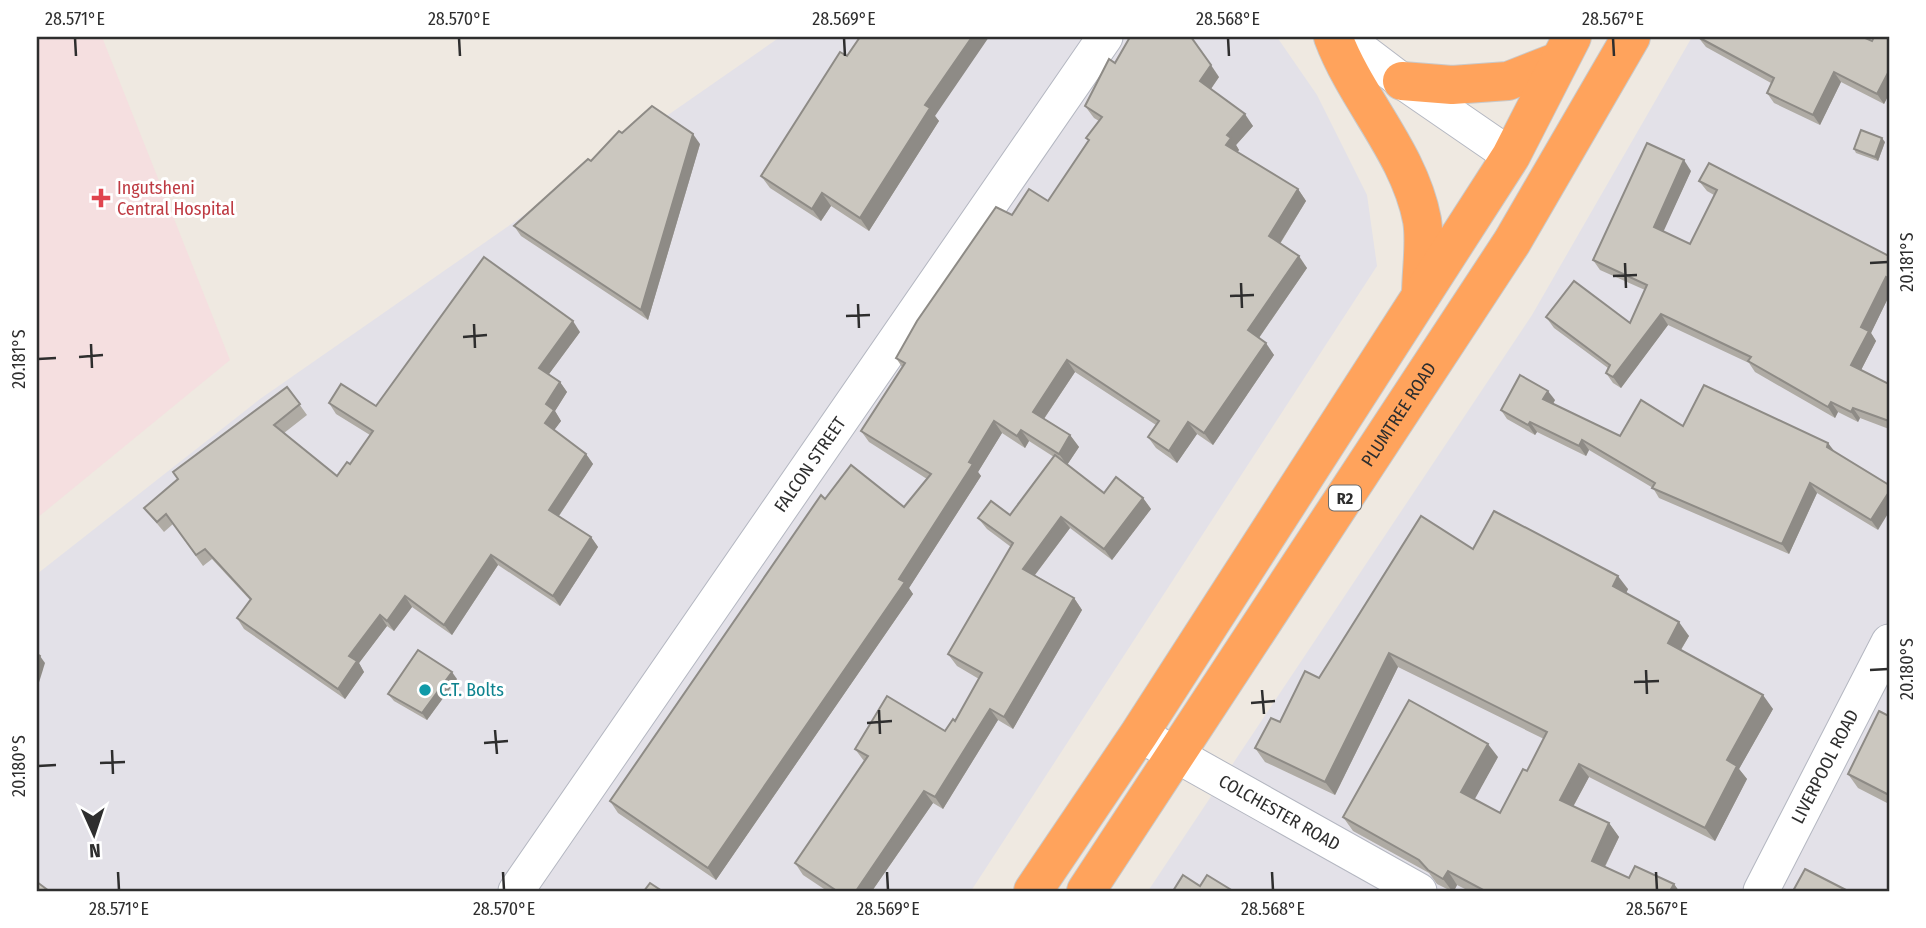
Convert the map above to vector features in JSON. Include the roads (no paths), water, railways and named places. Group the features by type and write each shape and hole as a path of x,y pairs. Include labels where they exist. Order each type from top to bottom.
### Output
{"highway":[{"path":"1334,37 1346,70 1396,152 1413,186 1422,222 1420,295"},
{"name":"PLUMTREE ROAD","path":"1086,891 1511,242 1597,100 1631,37"},
{"path":"1402,81 1452,85 1508,81 1565,49"},
{"path":"1033,891 1139,734 1511,156 1565,49"},
{"path":"1511,156 1546,141 1597,100"},
{"path":"1511,156 1517,199 1511,242"}],"street":[{"name":"FALCON STREET","path":"516,891 1105,37"},
{"path":"1345,37 1402,81 1511,156"},
{"name":"LIVERPOOL ROAD","path":"1761,891 1889,642"},
{"name":"COLCHESTER ROAD","path":"1139,734 1419,891"}],"place":[{"name":"Ingutsheni Central Hospital","path":"101,198"},
{"name":"C.T. Bolts","path":"425,690"}]}
